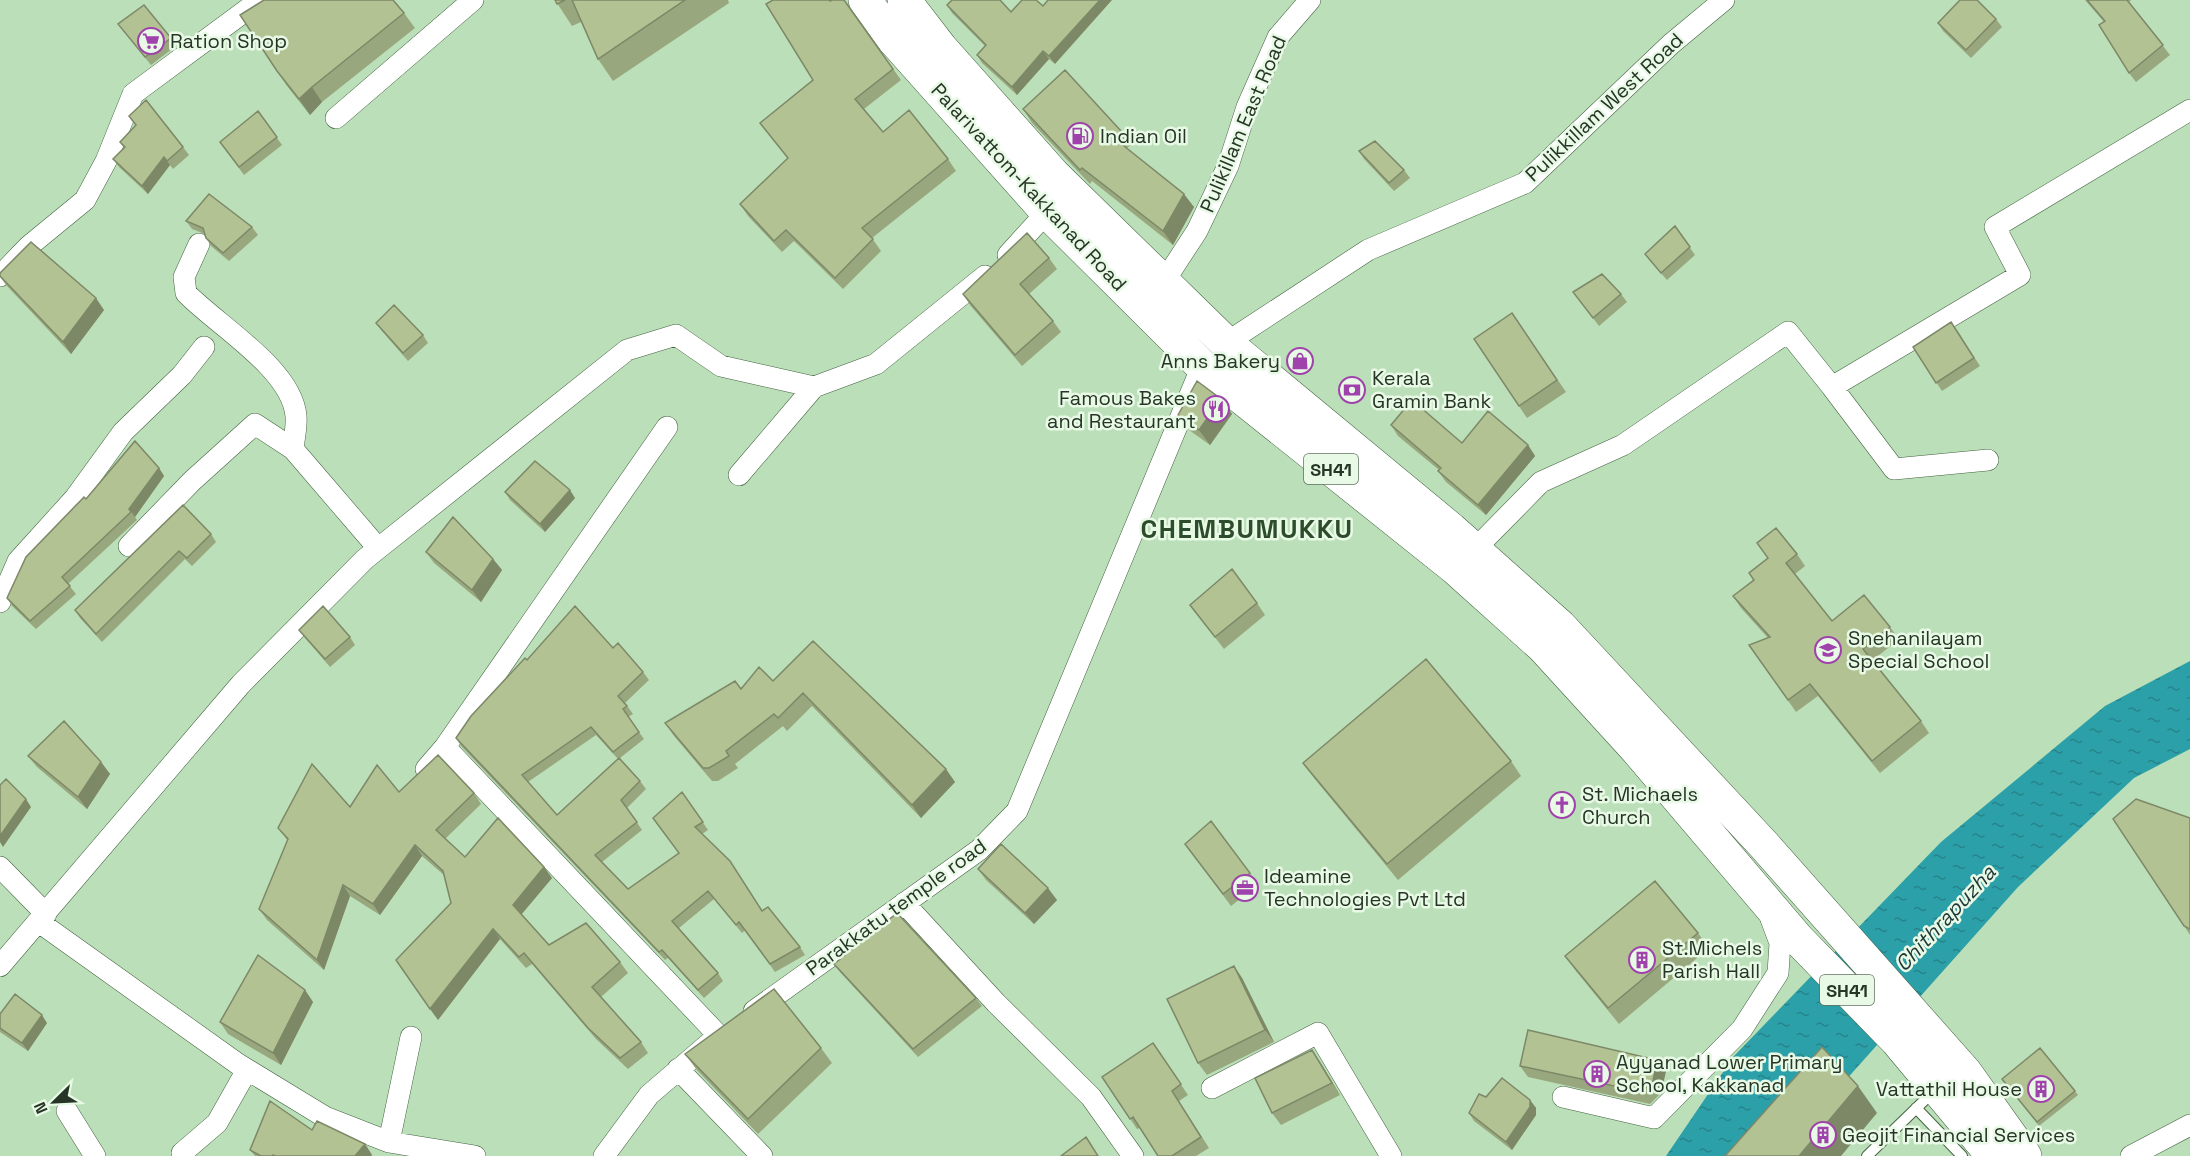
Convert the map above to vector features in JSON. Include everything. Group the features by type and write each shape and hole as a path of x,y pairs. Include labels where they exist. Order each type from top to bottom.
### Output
{"main road":[{"name":"Palarivattom-Kakkanad Road","path":"865,0 893,39 1027,167 1047,212 1202,366 1455,568 1544,648 1759,891 1797,938 1907,1029"},
{"path":"904,0 1027,167 1163,283 1226,343 1474,550 1560,626 1823,911 1907,1029 1966,1073 2025,1156"},
{"name":"SH41","path":"1907,1029 1926,1099 1993,1156"}],"street":[{"path":"0,276 29,246 85,200 106,161 133,94 260,0"},
{"path":"336,118 446,8 472,0"},
{"name":"Pulikillam East Road","path":"1163,283 1197,231 1228,166 1247,107 1278,37 1311,0"},
{"name":"Pulikkillam West Road","path":"1226,343 1368,250 1525,183 1671,44 1724,0"},
{"path":"1832,387 2020,275 1995,227 2190,110"},
{"path":"739,475 814,387 876,364 978,283 1047,212"},
{"path":"198,244 184,277 186,293 266,364 291,397 297,417 293,449"},
{"path":"1474,550 1541,482 1623,445 1788,332 1894,469 1988,460"},
{"path":"0,966 241,684 378,548 627,350 676,335 721,366 814,387"},
{"path":"0,602 18,561 75,498 123,432 182,375 204,347"},
{"name":"Parakkatu temple road","path":"604,1156 649,1095 678,1069 719,1036 979,850 1017,811 1202,366"},
{"path":"129,546 192,481 255,424 293,449 378,548"},
{"path":"426,769 445,747 667,427"},
{"path":"445,747 719,1036"},
{"path":"0,867 43,918 247,1070 325,1117 388,1142 475,1156"},
{"path":"1563,1097 1654,1118 1742,1029 1778,973 1780,943 1759,891"},
{"path":"904,903 996,1003 1091,1097 1133,1156"},
{"path":"1212,1088 1318,1033 1391,1156"},
{"path":"388,1142 411,1037"},
{"path":"678,1069 762,1156"},
{"path":"182,1153 217,1123 247,1070"},
{"path":"67,1111 94,1156"},
{"path":"2131,1156 2190,1125"}],"lane":[{"path":"1867,1156 1926,1099 1962,1156"}],"water":[{"name":"Chithrapuzha","path":"2190,661 2190,749 2134,778 2018,887 1778,1156 1666,1156 1734,1056 1941,842 2105,706"}],"building":[{"path":"264,0 393,0 404,13 299,99 277,71 240,15"},
{"path":"572,0 685,0 598,59"},
{"path":"773,0 844,0 893,69 855,99 883,132 909,110 948,159 862,228 873,239 835,278 786,230 774,241 740,204 788,158 760,123 813,80 766,4"},
{"path":"952,0 1000,0 1011,12 1022,0 1036,0 1043,6 1048,0 1100,0 1049,56 1043,51 1012,87 977,55 986,45 947,5"},
{"path":"1960,0 1977,0 1996,19 1966,50 1938,23"},
{"path":"2087,0 2127,0 2163,45 2129,73 2099,25 2105,21"},
{"name":"Ration Shop","path":"144,5 171,38 145,57 118,24"},
{"path":"1065,70 1121,131 1114,138 1184,194 1163,231 1082,168 1080,170 1023,109"},
{"path":"146,100 183,147 167,161 164,157 142,186 113,159 125,147 120,142 136,125 129,116"},
{"path":"258,111 277,137 239,167 220,142"},
{"path":"1375,141 1404,170 1389,183 1359,151"},
{"path":"209,194 252,227 223,253 206,238 203,228 186,221"},
{"path":"1675,226 1690,247 1661,273 1645,254"},
{"path":"1027,233 1049,258 1020,284 1053,321 1015,355 963,294"},
{"path":"31,242 96,298 63,342 0,276 0,273"},
{"path":"1602,274 1621,294 1593,318 1573,292"},
{"path":"394,305 423,335 403,353 376,323"},
{"path":"1512,313 1557,380 1519,406 1474,339"},
{"path":"1951,322 1974,358 1936,383 1913,347"},
{"path":"1197,381 1221,399 1199,430 1178,415"},
{"path":"1412,400 1462,443 1488,411 1528,445 1478,505 1438,471 1441,468 1391,425"},
{"path":"135,441 159,468 129,509 131,512 62,577 70,586 30,621 7,598 26,557 84,497 86,499"},
{"path":"535,461 570,490 540,524 505,492"},
{"path":"183,505 211,534 187,558 179,551 96,634 75,610"},
{"path":"453,517 493,559 472,590 426,552"},
{"path":"1776,528 1797,554 1786,563 1832,621 1864,595 1890,627 1863,649 1921,721 1872,761 1810,684 1788,700 1749,645 1770,637 1733,596 1754,580 1749,573 1768,558 1757,543"},
{"path":"1232,569 1257,603 1215,637 1190,605"},
{"path":"323,606 350,637 325,659 299,630"},
{"path":"575,606 613,648 618,643 643,672 618,696 627,706 623,709 639,732 613,752 591,727 522,775 557,815 619,758 640,781 621,800 637,822 595,855 628,889 679,853 653,818 682,792 703,822 695,827 730,861 762,911 768,907 800,947 770,964 739,922 736,925 708,891 672,921 718,973 698,990 662,950 659,952 456,738 471,716 525,658 527,660"},
{"path":"813,641 946,769 912,805 803,693 778,718 774,714 726,751 729,756 709,768 703,768 665,723 735,681 741,689 759,667 773,681"},
{"path":"1426,659 1511,761 1387,864 1303,763"},
{"path":"64,721 101,762 78,797 28,756"},
{"path":"438,755 474,793 436,830 465,857 498,818 544,867 513,905 549,945 586,923 620,962 592,987 641,1042 620,1058 588,1028 524,953 519,957 493,929 430,1009 396,960 451,903 443,871 415,845 373,904 343,885 317,960 259,909 288,839 278,828 312,764 350,807 377,765 399,792"},
{"path":"6,779 26,799 0,836 0,785"},
{"path":"2136,799 2190,818 2190,929 2184,926 2113,819"},
{"path":"1211,821 1250,873 1223,894 1185,844"},
{"path":"1001,844 1048,888 1025,913 978,869"},
{"name":"St.Michels Parish Hall","path":"1655,881 1698,933 1608,1008 1565,956"},
{"path":"897,913 976,998 913,1049 834,964"},
{"path":"258,955 305,990 273,1053 220,1022"},
{"path":"1234,966 1265,1030 1198,1063 1167,999"},
{"path":"774,989 821,1048 748,1119 685,1054"},
{"path":"15,994 42,1015 22,1043 0,1028 0,1014"},
{"name":"Ayyanad Lower Primary School, Kakkanad","path":"1528,1030 1657,1060 1653,1081 1642,1092 1520,1066"},
{"path":"1153,1043 1181,1084 1172,1091 1201,1137 1172,1156 1158,1156 1133,1117 1130,1119 1102,1077"},
{"path":"1822,1047 1858,1086 1799,1156 1725,1156"},
{"name":"Vattathil House","path":"2040,1048 2075,1091 2037,1122 2002,1079"},
{"path":"1312,1050 1332,1083 1272,1113 1255,1078"},
{"path":"1502,1078 1530,1100 1530,1107 1506,1142 1469,1113 1479,1094 1486,1097"},
{"path":"270,1101 312,1130 317,1121 365,1144 355,1156 261,1156 250,1150"},
{"path":"1086,1137 1098,1156 1061,1156"}],"place":[{"name":"Ration Shop","path":"151,41"},
{"name":"Indian Oil","path":"1080,136"},
{"name":"Anns Bakery","path":"1300,361"},
{"name":"Kerala Gramin Bank","path":"1352,390"},
{"name":"Famous Bakes and Restaurant","path":"1216,409"},
{"name":"Snehanilayam Special School","path":"1828,650"},
{"name":"St. Michaels Church","path":"1562,805"},
{"name":"Ideamine Technologies Pvt Ltd","path":"1245,888"},
{"name":"St.Michels Parish Hall","path":"1642,960"},
{"name":"Ayyanad Lower Primary School, Kakkanad","path":"1597,1074"},
{"name":"Vattathil House","path":"2041,1089"},
{"name":"Geojit Financial Services","path":"1823,1135"}],"district":[{"name":"CHEMBUMUKKU","path":"1247,529"}]}
